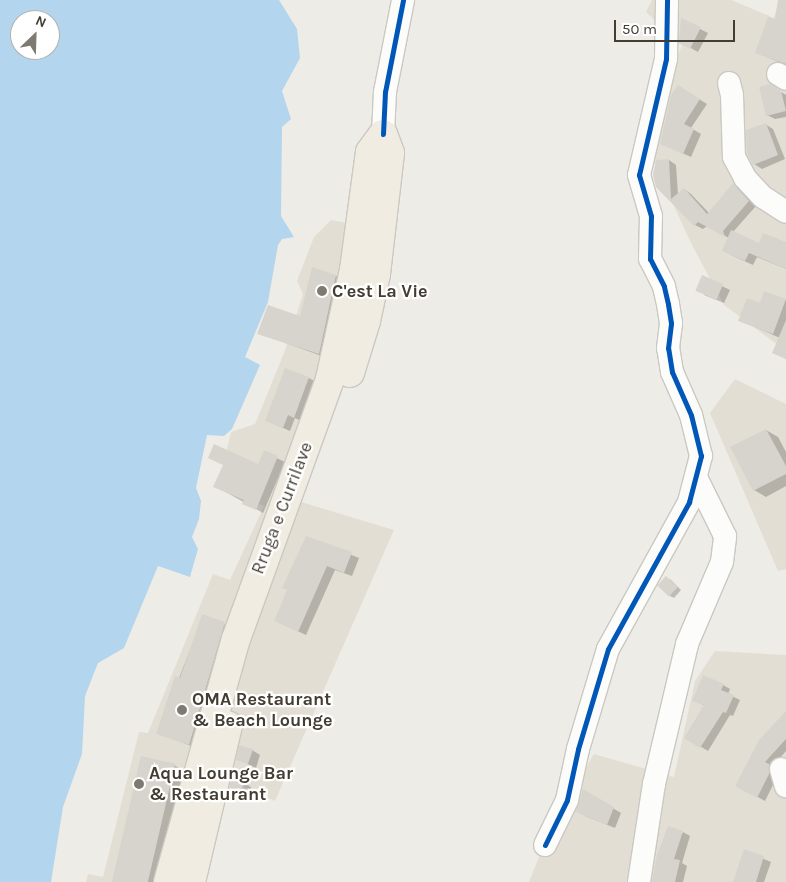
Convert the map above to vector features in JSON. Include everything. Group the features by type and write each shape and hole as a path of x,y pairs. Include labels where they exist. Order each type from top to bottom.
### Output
{"main road":[{"name":"Rruga e Currilave","path":"168,882 236,639 330,378 351,288 370,152 383,134"},
{"name":"Rruga e Currilave","path":"191,882 233,707 366,321 376,274 390,153 383,134"}],"street":[{"name":"Rruga e Currilave","path":"383,134 385,92 403,0"},
{"path":"546,845 567,800 578,749 608,649 689,502 701,456 691,415 672,372 668,348 670,314 664,286 650,259 651,216 639,175 666,59 667,0"},
{"path":"729,83 732,95 734,157 745,178 763,197 786,212"},
{"path":"639,882 654,784 687,644 722,562 725,536 696,477"}],"shaded area":[{"path":"652,0 731,0 774,18 779,0 786,0 786,351 724,305 691,243 646,145 653,108 682,46 646,12"},
{"path":"331,220 369,227 291,499 394,530 275,801 205,770 177,882 86,882 88,874 103,877 139,732 148,733 213,574 230,580 264,506 229,492 224,462 231,432 255,424 284,353 303,294 297,281 314,237"},
{"path":"735,379 786,404 786,569 778,571 710,413"},
{"path":"715,651 786,655 786,882 529,882 549,832 594,754 674,777 695,681"}],"water":[{"path":"0,0 279,0 297,29 300,58 282,91 291,119 282,127 281,216 294,237 282,239 278,245 268,302 245,357 260,365 232,429 224,436 207,435 196,488 201,501 199,519 192,537 198,549 190,577 158,566 124,648 98,663 85,696 82,754 63,807 51,882 0,882"}],"building":[{"path":"778,0 786,0 786,64 755,53 768,17 775,19"},
{"path":"681,18 701,27 690,49 679,43"},
{"path":"770,84 781,91 786,111 766,116 759,87"},
{"path":"678,85 700,99 684,124 694,129 683,154 660,144 671,95"},
{"path":"766,123 778,155 753,165 747,153 746,130"},
{"path":"669,159 671,199 684,188 707,214 733,183 749,201 723,231 725,237 698,222 694,226 656,187 653,175 656,160"},
{"path":"731,230 759,243 763,233 786,242 786,269 749,253 745,261 722,251"},
{"path":"312,267 336,275 319,354 257,334 268,305 300,316"},
{"path":"702,275 723,284 717,300 695,291"},
{"path":"764,291 786,299 773,334 738,321 747,298 760,303"},
{"path":"786,320 786,359 772,353"},
{"path":"285,368 309,377 294,418 288,415 283,428 265,421"},
{"path":"766,429 786,466 786,474 753,491 730,447"},
{"path":"214,444 258,464 264,450 278,456 256,510 242,504 244,500 213,487 223,465 208,458"},
{"path":"306,536 352,552 344,573 327,566 298,632 274,621 287,590 282,588"},
{"path":"666,576 678,587 669,596 657,586"},
{"path":"202,614 225,622 189,745 156,734 175,676 180,678"},
{"path":"703,675 724,684 721,690 734,695 726,713 723,712 700,748 684,738 704,705 692,701"},
{"path":"786,711 786,739 765,762 769,764 769,774 757,798 735,786 759,740"},
{"path":"239,745 253,749 248,764 236,760"},
{"path":"141,756 175,764 148,882 112,882"},
{"path":"231,779 244,782 241,794 228,791"},
{"path":"583,789 614,807 607,825 576,812"},
{"path":"668,826 683,831 674,859 680,860 675,882 652,882 657,855"},
{"path":"744,849 764,856 756,882 733,882"}],"cycle path":[{"path":"383,134 385,92 403,0"},
{"path":"545,845 567,800 578,749 608,649 689,502 701,456 691,415 672,372 668,348 671,323 668,304 664,286 650,259 651,216 639,175 666,59 667,0"}],"place":[{"name":"C'est La Vie","path":"322,291"},
{"name":"OMA Restaurant & Beach Lounge","path":"182,710"},
{"name":"Aqua Lounge Bar & Restaurant","path":"139,784"}]}
